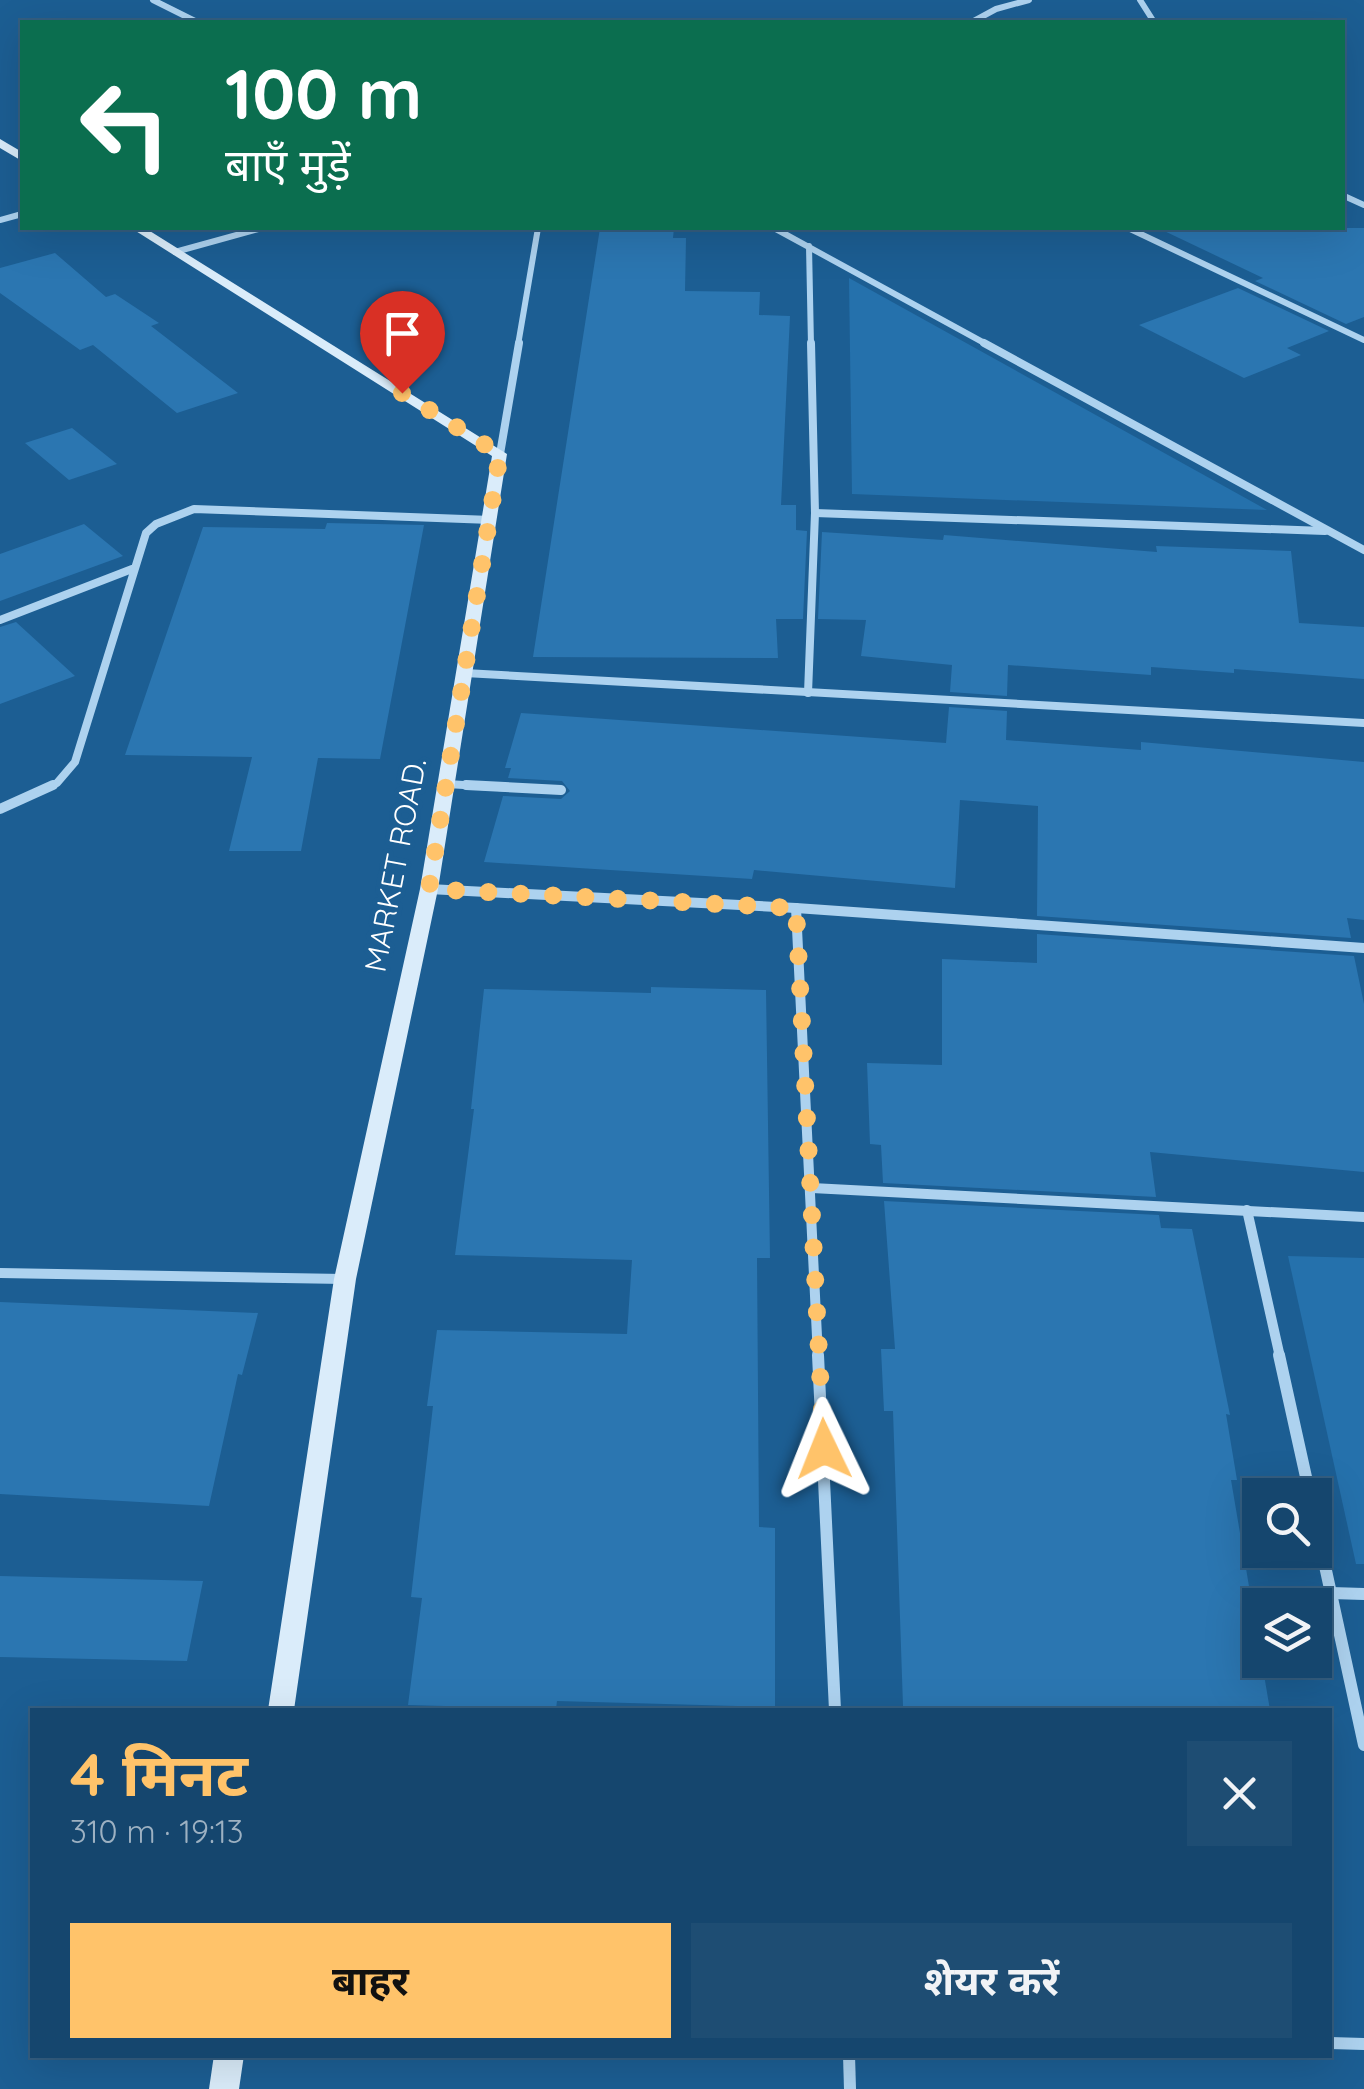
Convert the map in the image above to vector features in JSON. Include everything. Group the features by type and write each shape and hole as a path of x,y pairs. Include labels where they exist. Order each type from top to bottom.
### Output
{"street":[{"path":"153,0 193,20"},
{"path":"976,20 996,9 1029,0"},
{"path":"139,230 500,454 538,230"},
{"path":"175,252 255,230"},
{"path":"778,230 1364,550"},
{"path":"1132,230 1364,340"},
{"path":"808,693 815,514 809,246"},
{"name":"MARKET ROAD.","path":"281,1708 345,1278 429,889 500,454"},
{"path":"0,809 57,782 75,762 132,569 146,533 156,524 194,509 492,520"},
{"path":"815,514 1332,531"},
{"path":"0,620 132,569"},
{"path":"466,673 1364,723"},
{"path":"447,784 561,790"},
{"path":"429,889 796,908 1364,948"},
{"path":"796,908 835,1708"},
{"path":"812,1188 1364,1217"},
{"path":"1248,1210 1306,1478"},
{"path":"0,1273 345,1278"},
{"path":"1332,1593 1364,1594"},
{"path":"1332,1598 1364,1745"},
{"path":"1332,2043 1364,2044"},
{"path":"224,2089 229,2058"},
{"path":"849,2058 850,2089"}],"shaded area":[{"path":"849,278 1267,510 852,494"},
{"path":"1288,1256 1364,1258 1364,1564 1356,1564"}],"building":[{"path":"1364,228 1364,317 1346,324 1255,281 1263,278 1162,230"},
{"path":"600,230 674,230 673,238 686,238 685,291 760,292 759,315 790,316 781,505 796,505 796,530 807,531 803,619 776,619 778,658 533,657"},
{"path":"55,253 106,297 115,294 159,323 151,326 238,393 177,413 93,345 80,350 0,293 0,268"},
{"path":"1238,288 1329,331 1287,348 1301,355 1244,378 1139,325"},
{"path":"72,428 117,464 69,480 25,443"},
{"path":"327,523 424,525 380,759 318,758 301,851 229,851 252,757 125,755 203,527 325,529"},
{"path":"84,524 123,556 0,601 0,554"},
{"path":"822,532 943,540 944,535 1157,552 1156,546 1291,551 1299,623 1364,627 1364,679 1234,669 1234,673 1151,667 1151,675 1008,665 1007,696 950,692 952,665 861,656 866,620 818,619"},
{"path":"16,622 75,676 0,704 0,627"},
{"path":"949,707 1007,711 1006,740 1141,750 1141,742 1364,762 1364,920 1347,918 1351,938 1037,916 1038,806 960,800 955,888 754,870 752,879 484,862 503,796 561,799 570,791 562,781 508,778 511,768 505,768 521,713 946,743"},
{"path":"1037,934 1354,956 1364,1004 1364,1172 1150,1152 1156,1197 883,1183 881,1145 870,1144 867,1063 942,1065 942,959 1037,963"},
{"path":"651,987 766,990 770,1258 757,1258 759,1527 775,1528 775,1707 557,1701 556,1708 408,1705 422,1598 411,1597 433,1406 427,1406 437,1330 627,1334 632,1260 455,1255 474,1109 484,989 651,993"},
{"path":"884,1201 1159,1215 1161,1228 1192,1229 1230,1415 1226,1414 1237,1480 1231,1480 1242,1568 1246,1568 1249,1588 1242,1588 1242,1678 1265,1678 1270,1708 903,1706 893,1411 884,1411 881,1349 895,1349"},
{"path":"0,1302 258,1313 242,1375 238,1374 209,1506 0,1494"},
{"path":"0,1576 203,1581 187,1661 0,1657"}],"route":[{"path":"402,393 500,454 429,889 796,908 824,1449"}]}
